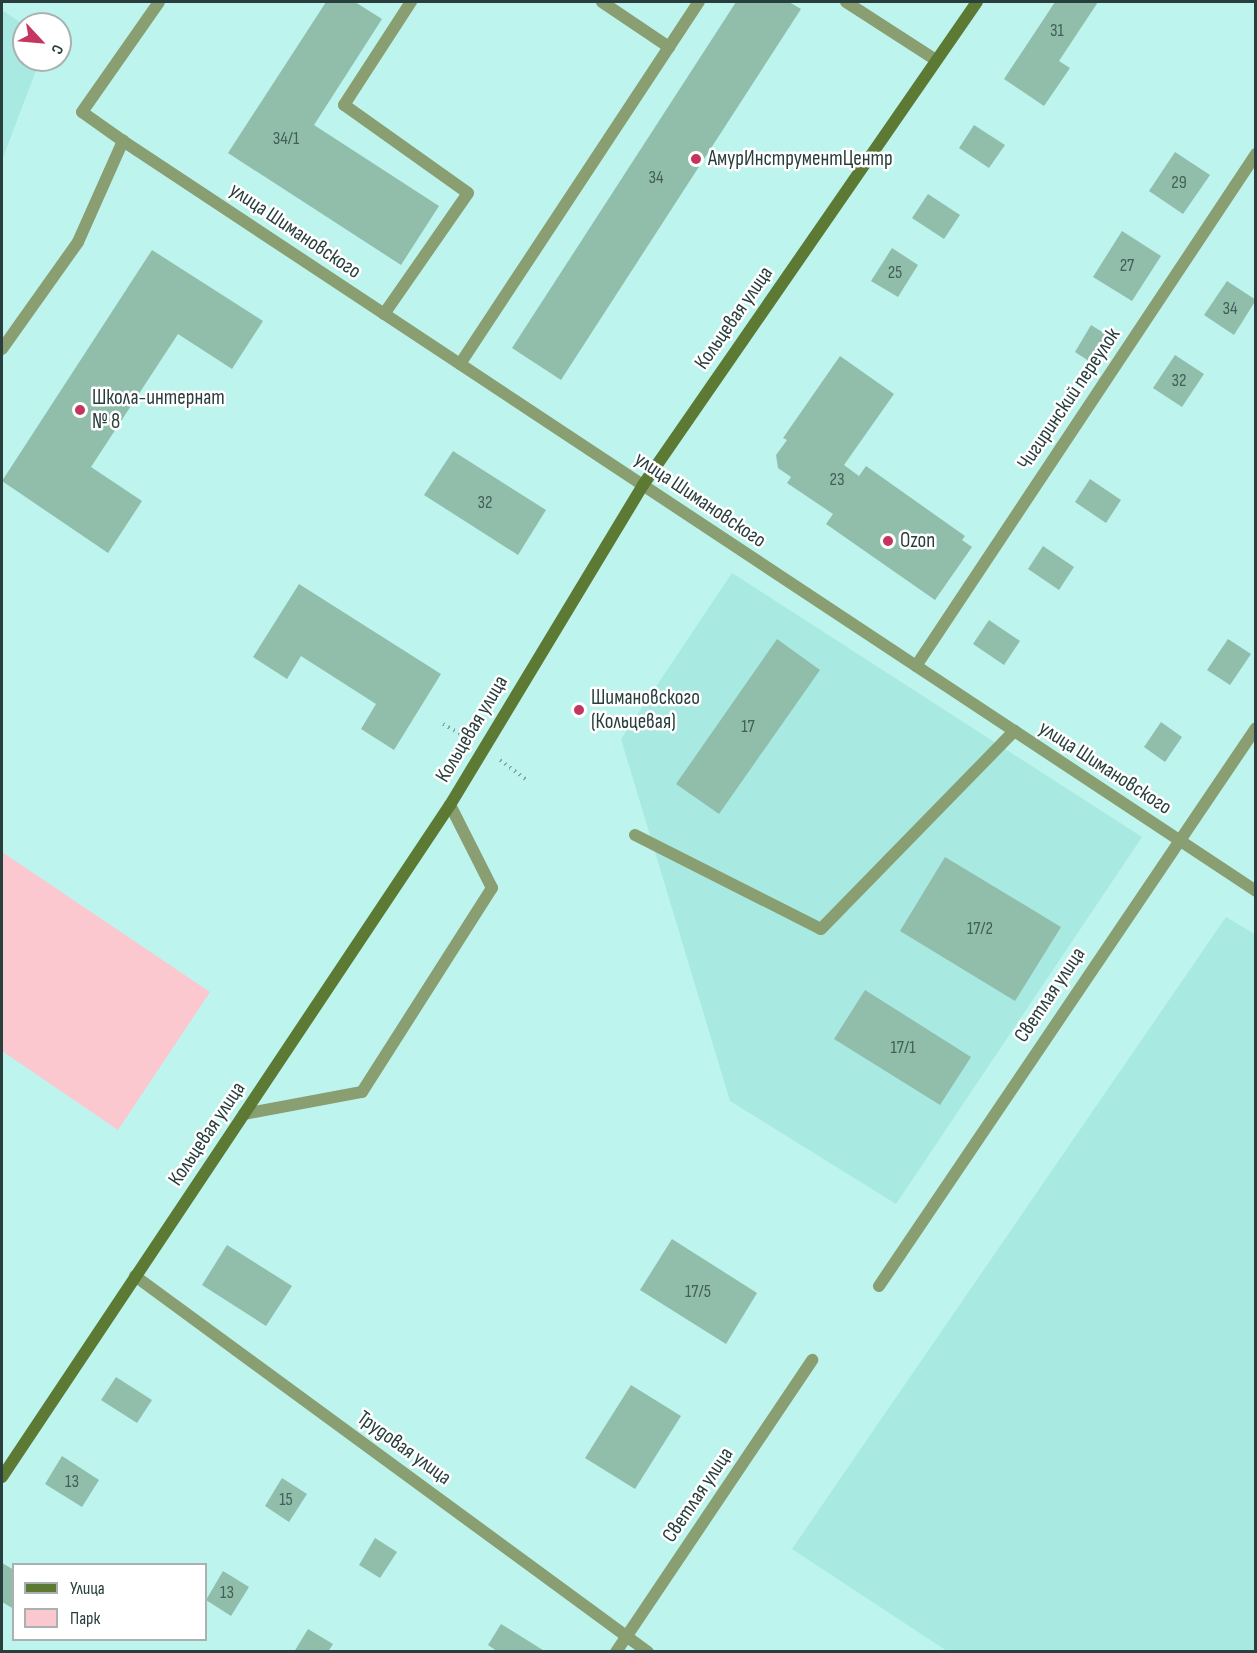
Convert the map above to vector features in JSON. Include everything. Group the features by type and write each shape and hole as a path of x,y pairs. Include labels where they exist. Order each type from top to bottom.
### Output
{"street":[{"path":"384,314 468,193 344,105 411,2"},
{"path":"602,2 669,47"},
{"path":"460,364 699,2"},
{"path":"846,2 936,60"},
{"name":"Кольцевая улица","path":"2,1477 450,805 643,485 977,2"},
{"name":"улица Шимановского","path":"153,4 82,112 1256,891"},
{"path":"2,349 78,242 123,141"},
{"name":"Чигиринский переулок","path":"916,666 1256,154"},
{"name":"Светлая улица","path":"879,1286 1178,840 1256,728"},
{"path":"635,835 821,929 1014,731"},
{"path":"244,1114 362,1092 492,888 450,805"},
{"name":"Трудовая улица","path":"135,1276 627,1634 648,1652"},
{"name":"Светлая улица","path":"616,1652 812,1360"}],"shaded area":[{"path":"2,10 12,17 12,72 35,72 2,160"},
{"path":"732,573 1142,837 896,1204 730,1101 621,739"},
{"path":"1226,917 1256,935 1255,1651 947,1651 792,1549"}],"green space":[{"path":"2,852 210,992 118,1130 2,1051"}],"building":[{"path":"326,2 355,2 382,19 314,125 439,206 401,265 228,153"},
{"path":"736,2 789,2 801,9 561,380 512,348"},
{"path":"1055,2 1098,2 1059,61 1070,68 1044,106 1004,79"},
{"path":"974,125 1005,145 989,168 959,148"},
{"path":"1175,152 1210,175 1183,214 1149,191"},
{"path":"928,194 960,215 944,239 912,218"},
{"path":"1122,231 1161,256 1132,301 1093,277"},
{"path":"892,248 918,265 898,297 871,281"},
{"path":"152,250 263,321 232,369 178,334 91,467 142,501 108,553 2,481"},
{"path":"1227,281 1256,300 1234,335 1204,315"},
{"path":"1091,325 1112,338 1095,365 1075,352"},
{"path":"1175,355 1204,374 1182,407 1153,388"},
{"path":"840,356 894,394 844,465 859,476 866,466 965,536 962,540 972,547 935,600 826,524 833,514 787,483 791,477 778,468 776,455 787,440 783,438"},
{"path":"453,451 546,510 518,555 424,495"},
{"path":"1090,479 1121,500 1106,523 1075,502"},
{"path":"1043,546 1074,567 1059,590 1028,569"},
{"path":"299,584 441,674 394,750 361,729 376,704 301,656 287,679 253,657"},
{"path":"989,620 1020,641 1004,665 973,644"},
{"path":"777,639 820,670 719,814 676,784"},
{"path":"1228,639 1251,654 1230,685 1207,670"},
{"path":"1161,722 1182,737 1165,762 1144,747"},
{"path":"945,857 1061,927 1015,1001 900,931"},
{"path":"865,990 971,1057 940,1105 834,1039"},
{"path":"672,1239 757,1293 726,1344 640,1290"},
{"path":"227,1245 292,1286 266,1326 202,1285"},
{"path":"116,1377 152,1400 137,1423 101,1400"},
{"path":"631,1385 681,1416 635,1489 585,1458"},
{"path":"62,1456 99,1480 82,1507 45,1484"},
{"path":"282,1478 307,1494 289,1522 265,1506"},
{"path":"375,1538 397,1552 380,1578 359,1565"},
{"path":"2,1563 12,1569 12,1608 2,1602"},
{"path":"223,1571 249,1587 231,1616 207,1601"},
{"path":"501,1624 546,1652 498,1652 488,1645"},
{"path":"308,1629 333,1644 328,1652 294,1652"}],"place":[{"name":"АмурИнструментЦентр","path":"696,159"},
{"name":"Школа-интернат № 8","path":"80,410"},
{"name":"Ozon","path":"888,541"},
{"name":"Шимановского (Кольцевая)","path":"579,710"}]}
